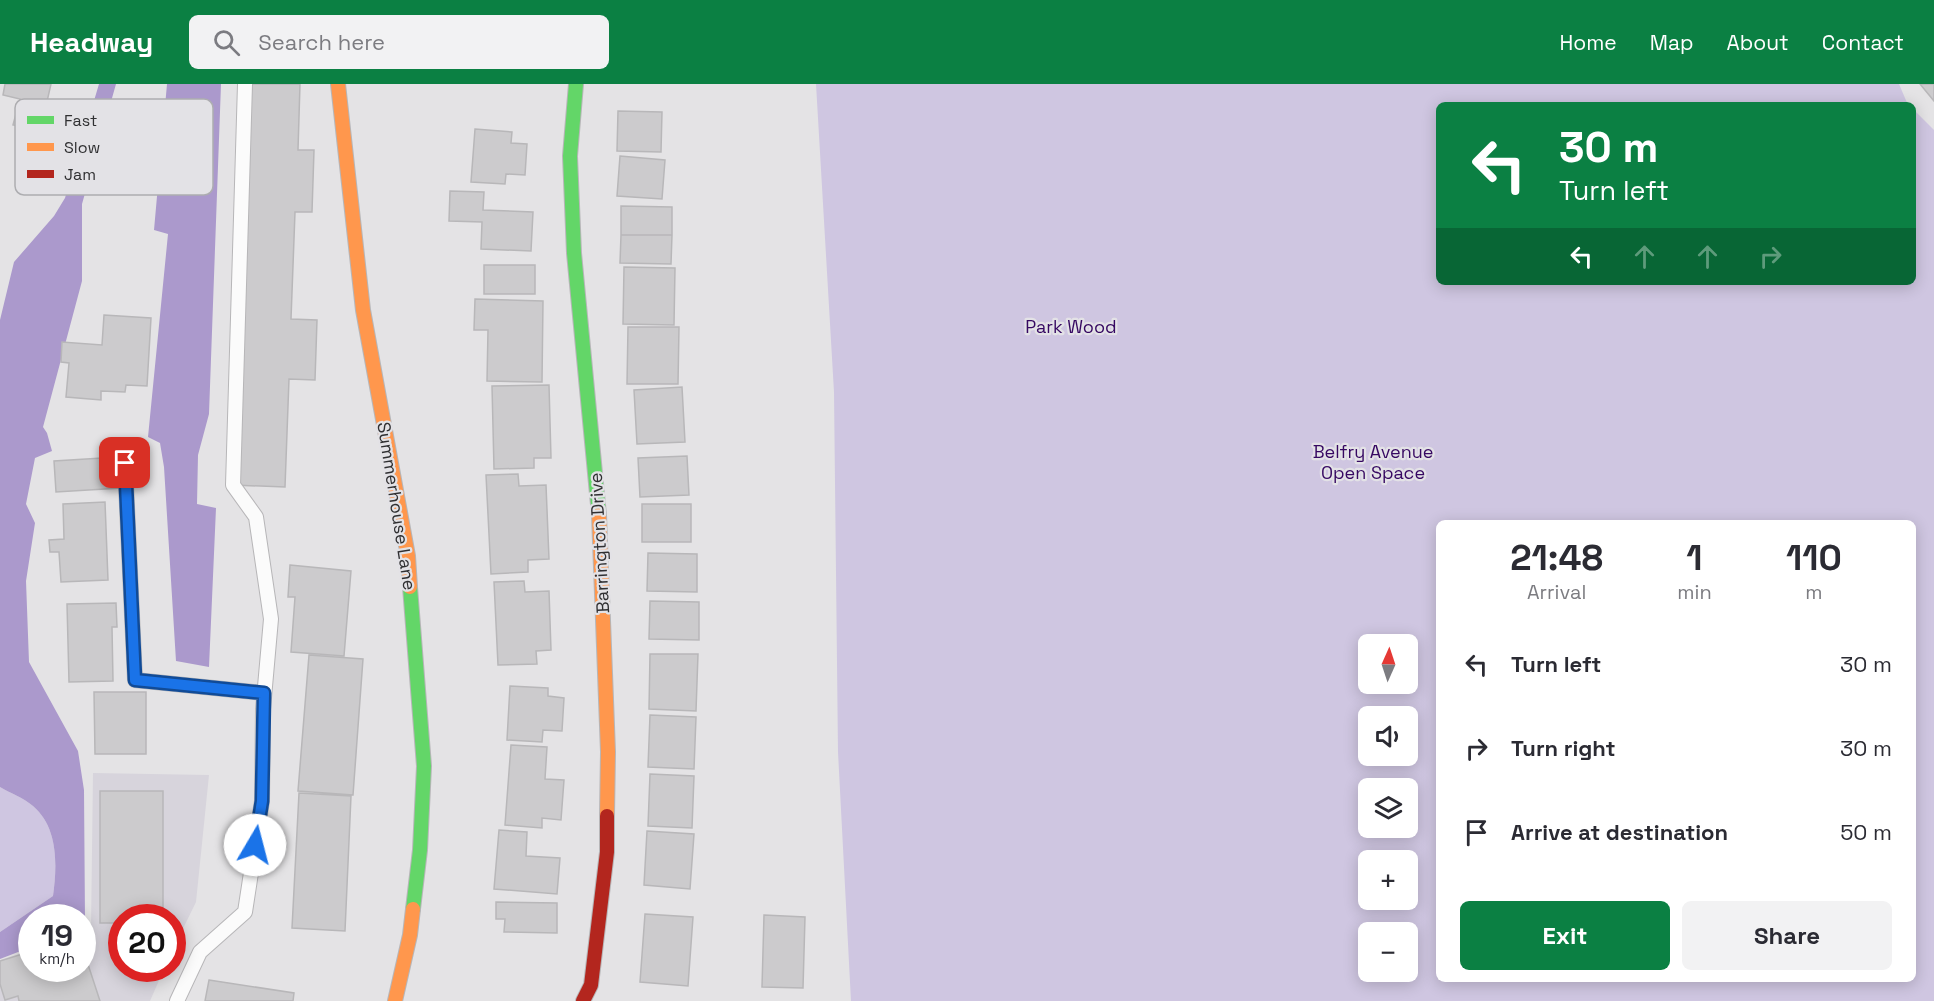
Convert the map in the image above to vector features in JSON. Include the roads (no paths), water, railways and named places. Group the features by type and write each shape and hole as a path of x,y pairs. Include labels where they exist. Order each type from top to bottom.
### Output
{"street":[{"name":"Summerhouse Lane","path":"338,84 363,310 408,556 424,766 420,850 410,934 395,1001"},
{"name":"Barrington Drive","path":"576,84 570,156 574,253 600,523 608,752 607,852 591,985 583,1001"}],"lane":[{"path":"177,1001 200,952 245,912 262,801 264,693 271,619 256,517 233,485 245,84"},
{"path":"125,463 135,680 264,693"}],"park label":[{"name":"Park Wood","path":"1071,326"},
{"name":"Belfry Avenue Open Space","path":"1373,461"}]}
